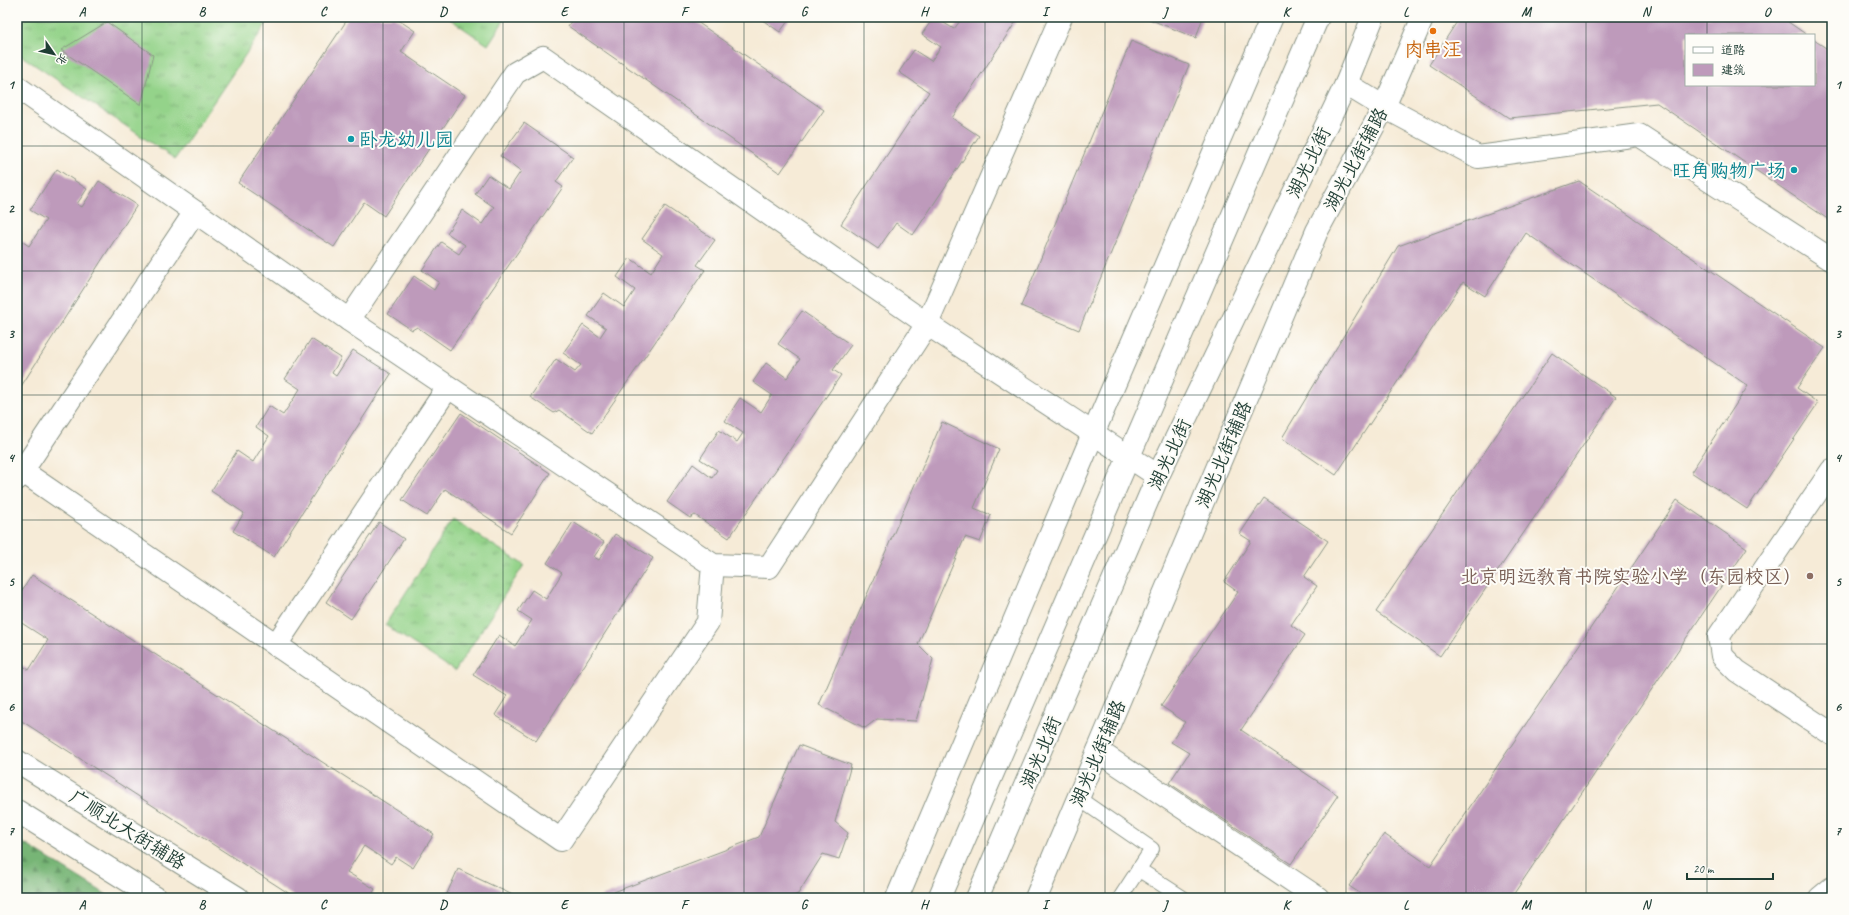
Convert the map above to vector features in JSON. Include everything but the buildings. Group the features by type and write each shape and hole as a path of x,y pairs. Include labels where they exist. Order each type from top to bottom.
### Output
{"street":[{"path":"17,87 349,320 713,565 769,567 926,324 1061,17"},
{"path":"897,898 1093,434 1272,17"},
{"name":"湖光北街","path":"939,898 1127,457 1318,17"},
{"name":"湖光北街","path":"978,898 1158,476 1346,84 1373,17"},
{"name":"湖光北街辅路","path":"1036,898 1317,231 1384,107 1423,17"},
{"path":"349,320 515,73 543,57 926,324 1158,476"},
{"path":"1346,84 1384,107 1478,157 1639,135 1832,260"},
{"path":"195,212 20,475 276,645 561,840 708,622 713,565"},
{"path":"276,645 448,387"},
{"path":"1832,470 1719,636 1722,656 1737,671 1832,734"},
{"path":"1098,750 1318,898"},
{"name":"广顺北大街辅路","path":"17,761 238,898"},
{"path":"17,811 156,898"},
{"path":"1820,898 1832,888"}],"lane":[{"path":"1078,798 1152,849 1120,898"},
{"path":"1138,869 1183,898"}],"green space":[{"path":"27,17 271,17 175,159 17,53 17,31"},
{"path":"447,17 506,17 488,45"},
{"path":"453,519 524,565 455,671 385,625"},
{"path":"17,839 112,898 24,898 17,893"}],"place":[{"name":"肉串汪","path":"1433,31"},
{"name":"卧龙幼儿园","path":"351,139"},
{"name":"旺角购物广场","path":"1794,170"},
{"name":"北京明远教育书院实验小学（东园校区）","path":"1810,576"}]}
